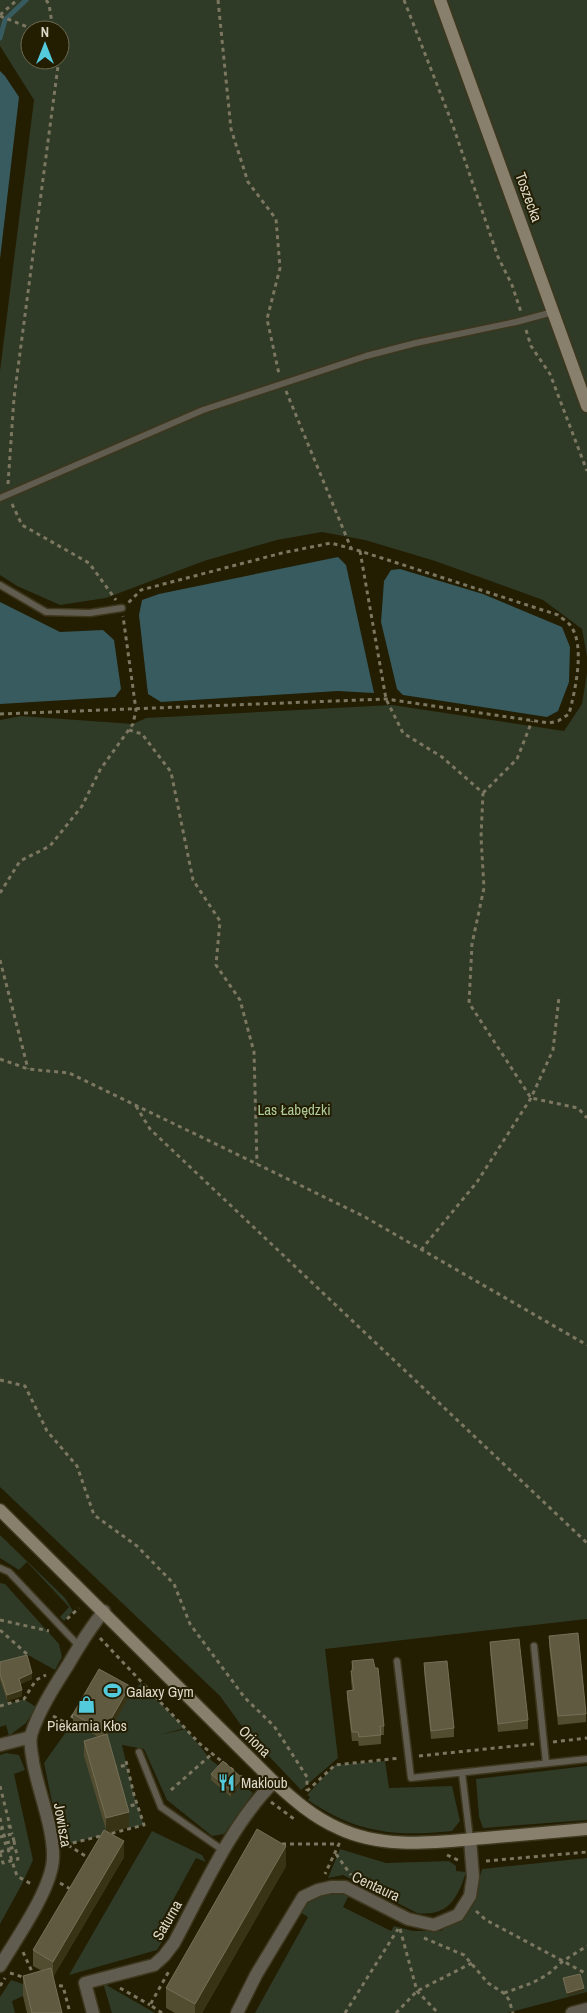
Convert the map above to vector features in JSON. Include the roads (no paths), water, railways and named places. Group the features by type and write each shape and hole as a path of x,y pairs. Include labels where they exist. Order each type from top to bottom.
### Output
{"street":[{"name":"Toszecka","path":"440,0 587,406"},
{"name":"Oriona","path":"0,1510 274,1782 296,1802 317,1817 340,1829 375,1840 416,1843 587,1829"},
{"name":"Jowisza","path":"4,1970 43,1890 50,1873 53,1858 33,1761 31,1737 42,1708 92,1625 104,1612"},
{"path":"0,1745 31,1737"},
{"name":"Saturna","path":"93,2013 85,1983 154,1965 164,1956 174,1943 224,1851 261,1794 274,1782"},
{"name":"Centaura","path":"237,2013 256,1975 303,1897 318,1890 331,1887 345,1887 408,1919 434,1925 458,1915 470,1896 473,1877 470,1840"},
{"path":"572,2013 587,2009"}],"lane":[{"path":"0,498 203,410 366,356 553,312"},
{"path":"0,585 46,612 90,613 122,608"},
{"path":"0,1568 8,1572 79,1646"},
{"path":"534,1646 546,1764"},
{"path":"397,1661 411,1778 587,1759"},
{"path":"139,1752 161,1807 224,1851"},
{"path":"462,1773 470,1840"}],"water":[{"path":"0,71 19,97 0,259"},
{"path":"338,557 346,565 374,693 338,691 161,702 148,694 139,615 142,600 159,594"},
{"path":"400,569 483,594 562,627 570,647 569,682 558,711 547,717 403,695 397,689 381,622 384,581 391,570"},
{"path":"0,602 60,632 103,630 114,640 121,689 115,697 0,704"}],"waterway":[{"path":"0,38 5,20 26,0"}],"place":[{"name":"Galaxy Gym","path":"112,1691"},
{"name":"Piekarnia Kłos","path":"87,1704"},
{"name":"Makloub","path":"227,1782"}],"park label":[{"name":"Las Łabędzki","path":"294,1109"}]}
